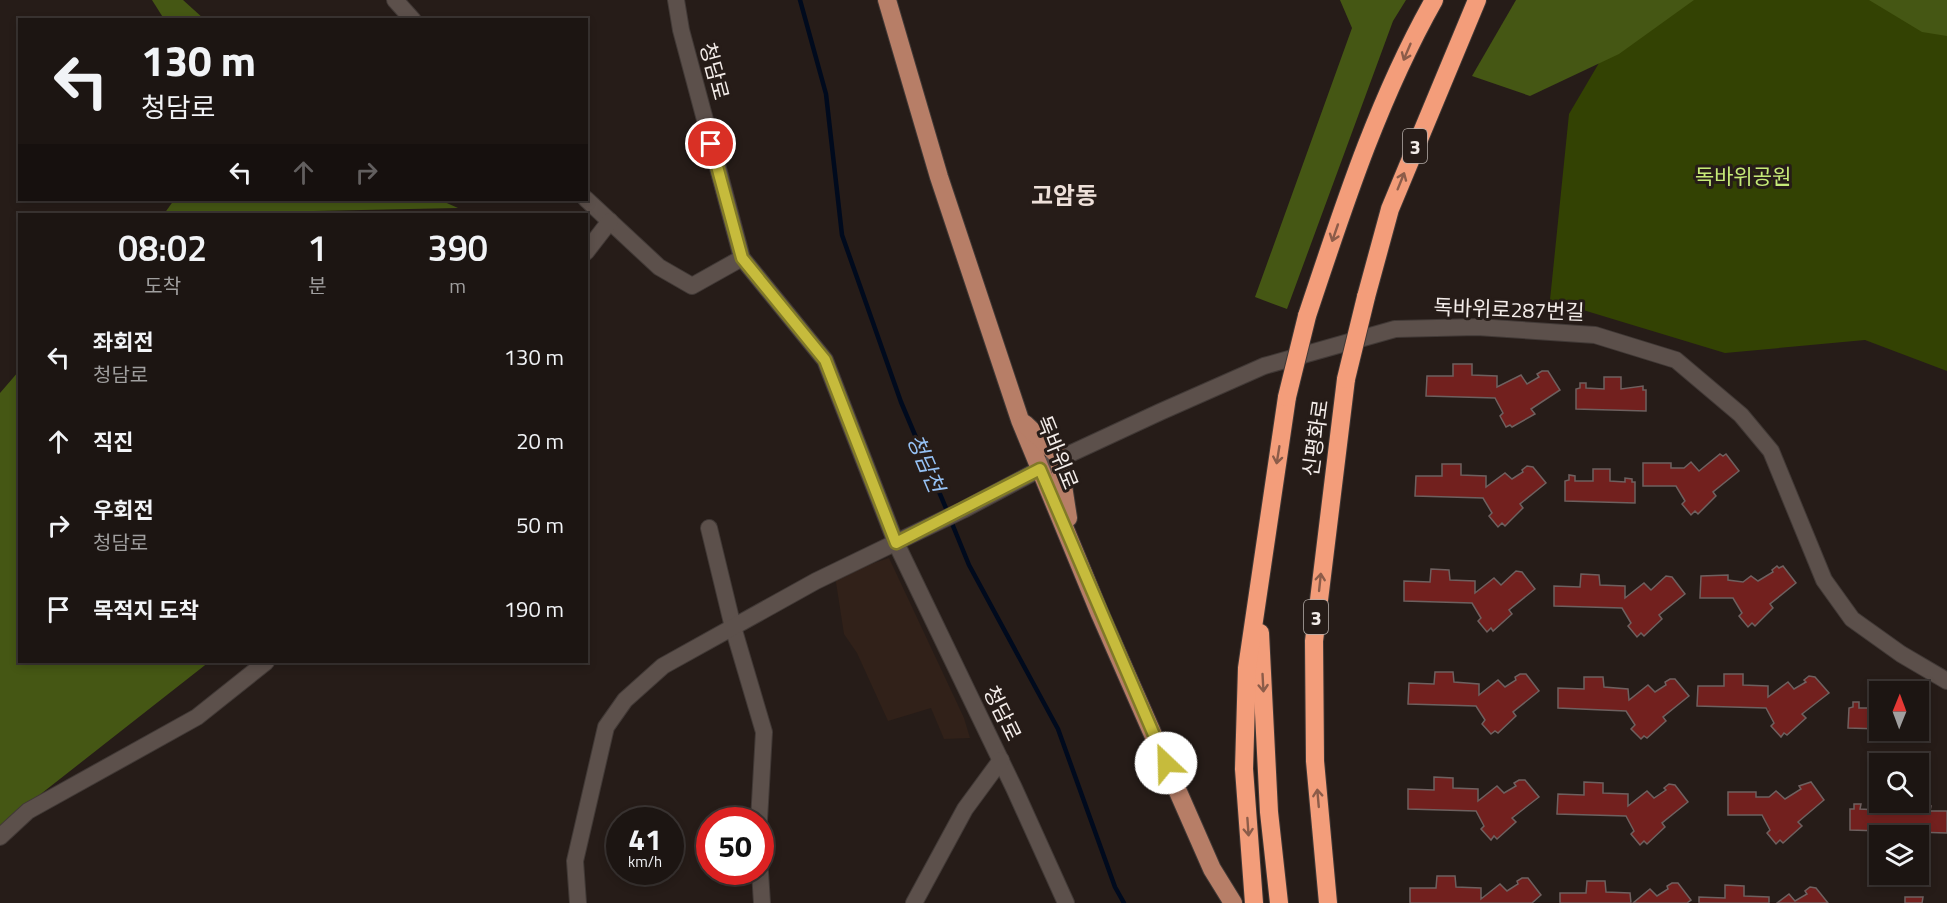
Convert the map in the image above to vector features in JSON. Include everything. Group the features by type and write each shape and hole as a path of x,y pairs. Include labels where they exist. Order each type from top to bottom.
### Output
{"highway":[{"name":"신평화로","path":"1254,903 1244,769 1247,668 1287,398 1307,316 1356,170 1412,39 1434,0"},
{"name":"신평화로","path":"1328,903 1315,761 1314,641 1346,379 1390,209 1477,0"},
{"name":"신평화로","path":"1258,583 1269,812 1279,903"}],"main road":[{"name":"독바위로","path":"886,0 939,177 1020,420 1100,614 1212,869 1233,903"},
{"path":"1020,420 1060,459 1072,544"}],"street":[{"path":"395,0 411,18"},
{"name":"청담로","path":"676,0 681,30 742,258 825,360 901,541 1066,903"},
{"path":"588,201 659,267 692,286 742,258"},
{"path":"588,249 610,221"},
{"name":"독바위로287번길","path":"1040,469 1264,366 1395,329 1477,327 1595,335 1676,360 1741,415 1771,451 1824,580 1852,619 1901,654 1947,681"},
{"path":"578,903 575,861 606,728 625,700 663,666 733,627 816,581 901,541 1040,469"},
{"path":"709,528 733,627 765,732 759,807"},
{"path":"0,837 28,812 197,717 265,663"},
{"path":"914,903 965,809 1001,760"},
{"path":"761,885 762,903"}],"shaded area":[{"path":"889,558 964,718 970,738 944,739 931,708 888,721 857,653 844,634 835,576"}],"green space":[{"path":"152,0 183,0 203,18 163,18"},
{"path":"1340,0 1406,0 1393,21 1287,309 1255,297 1352,28"},
{"path":"1516,0 1694,0 1619,54 1530,96 1472,76"},
{"name":"독바위공원","path":"1636,0 1947,0 1947,371 1865,340 1725,353 1550,300 1569,114"},
{"path":"1869,0 1947,0 1947,36 1922,32"},
{"path":"173,201 442,201 458,208 213,213 165,213"},
{"path":"18,372 18,663 208,663 0,826 0,393"}],"building":[{"path":"1453,364 1472,364 1472,375 1497,376 1497,387 1521,375 1527,384 1539,377 1537,374 1548,371 1560,390 1531,409 1535,414 1512,427 1510,425 1506,427 1500,416 1503,413 1495,398 1426,396 1427,376 1453,376"},
{"path":"1604,377 1621,377 1621,389 1643,386 1643,390 1646,390 1646,411 1576,409 1576,389 1580,388 1580,383 1586,383 1586,388 1604,389"},
{"path":"1720,454 1723,456 1726,454 1739,471 1713,492 1716,496 1698,514 1695,511 1691,515 1682,504 1685,501 1676,486 1643,486 1643,463 1671,463 1671,468 1684,468 1691,462 1699,471"},
{"path":"1442,464 1461,464 1461,475 1486,476 1486,487 1505,473 1512,479 1523,472 1522,470 1527,466 1533,467 1546,483 1520,504 1523,508 1505,526 1502,523 1498,527 1489,516 1492,513 1483,498 1415,496 1416,476 1442,476"},
{"path":"1593,469 1610,469 1610,481 1625,482 1625,478 1632,479 1632,482 1635,482 1635,503 1565,501 1565,481 1569,480 1569,475 1575,476 1575,481 1593,481"},
{"path":"1777,566 1779,568 1783,566 1796,583 1770,604 1773,608 1755,626 1752,623 1748,627 1739,616 1742,613 1733,598 1700,598 1701,576 1728,575 1728,580 1743,582 1751,576 1758,581 1773,572 1772,570"},
{"path":"1431,569 1449,570 1450,580 1475,581 1475,593 1494,578 1501,585 1516,571 1522,572 1535,589 1509,610 1512,614 1493,631 1491,628 1487,632 1478,621 1481,618 1472,603 1404,601 1404,581 1430,582"},
{"path":"1581,574 1599,575 1600,585 1625,586 1625,598 1644,583 1651,590 1666,576 1672,577 1685,594 1659,615 1662,619 1644,636 1641,633 1637,637 1628,626 1631,623 1622,608 1554,606 1554,586 1580,587"},
{"path":"1435,672 1453,672 1454,682 1479,684 1479,695 1498,680 1505,687 1516,680 1515,677 1520,674 1526,674 1539,691 1513,712 1516,716 1498,733 1495,731 1491,734 1482,724 1485,720 1476,706 1408,704 1409,683 1434,684"},
{"path":"1724,674 1743,674 1743,685 1768,686 1768,697 1788,682 1794,689 1806,682 1804,680 1809,676 1815,677 1829,693 1802,714 1806,718 1787,735 1784,733 1781,737 1771,726 1774,723 1766,708 1697,706 1698,686 1724,686"},
{"path":"1584,677 1603,677 1604,687 1628,689 1629,700 1648,685 1655,692 1666,685 1665,682 1670,679 1675,679 1689,696 1663,717 1666,721 1647,738 1644,736 1641,739 1631,729 1635,725 1626,711 1558,708 1558,688 1584,689"},
{"path":"1853,702 1859,702 1859,708 1869,708 1869,729 1848,728 1849,708 1853,707"},
{"path":"1434,777 1453,778 1453,788 1478,789 1478,801 1497,786 1504,793 1516,786 1514,783 1519,780 1525,780 1539,797 1512,818 1516,822 1497,839 1494,836 1491,840 1481,829 1484,826 1476,811 1408,809 1408,789 1434,790"},
{"path":"1584,782 1603,783 1603,793 1628,794 1628,806 1647,791 1654,798 1666,790 1664,788 1669,784 1675,785 1688,802 1662,823 1665,827 1647,844 1644,841 1640,845 1631,834 1634,831 1626,816 1557,814 1558,794 1584,795"},
{"path":"1811,782 1824,800 1798,822 1802,826 1783,843 1780,840 1776,844 1767,833 1770,830 1762,815 1728,815 1728,792 1756,792 1756,797 1769,797 1776,791 1785,799 1801,789 1799,786"},
{"path":"1854,804 1861,804 1860,809 1869,810 1869,813 1929,813 1929,806 1931,806 1930,811 1947,811 1947,833 1929,832 1929,825 1869,825 1869,831 1850,830 1850,809 1854,809"},
{"path":"1437,876 1455,876 1456,887 1481,888 1481,899 1500,884 1507,891 1518,884 1517,881 1522,878 1528,878 1541,895 1532,903 1410,903 1410,888 1436,888"},
{"path":"1587,881 1605,881 1606,892 1630,893 1631,903 1560,903 1560,893 1586,893"},
{"path":"1678,883 1691,900 1687,903 1633,903 1650,889 1657,896 1668,889 1667,886"},
{"path":"1725,885 1744,886 1744,896 1769,897 1769,903 1699,903 1699,897 1725,898"},
{"path":"1810,887 1816,888 1828,903 1777,903 1789,894 1795,901 1807,894 1805,891"},
{"path":"1905,897 1923,897 1922,903 1905,903"}],"waterway":[{"name":"청담천","path":"800,0 826,94 842,235 901,402 948,513"},
{"name":"청담천","path":"951,521 969,565 1058,729 1115,887 1124,903"}],"district":[{"name":"고암동","path":"1064,195"}],"route":[{"path":"711,144 742,258 825,360 896,543 1040,469 1100,614 1166,763"}]}
